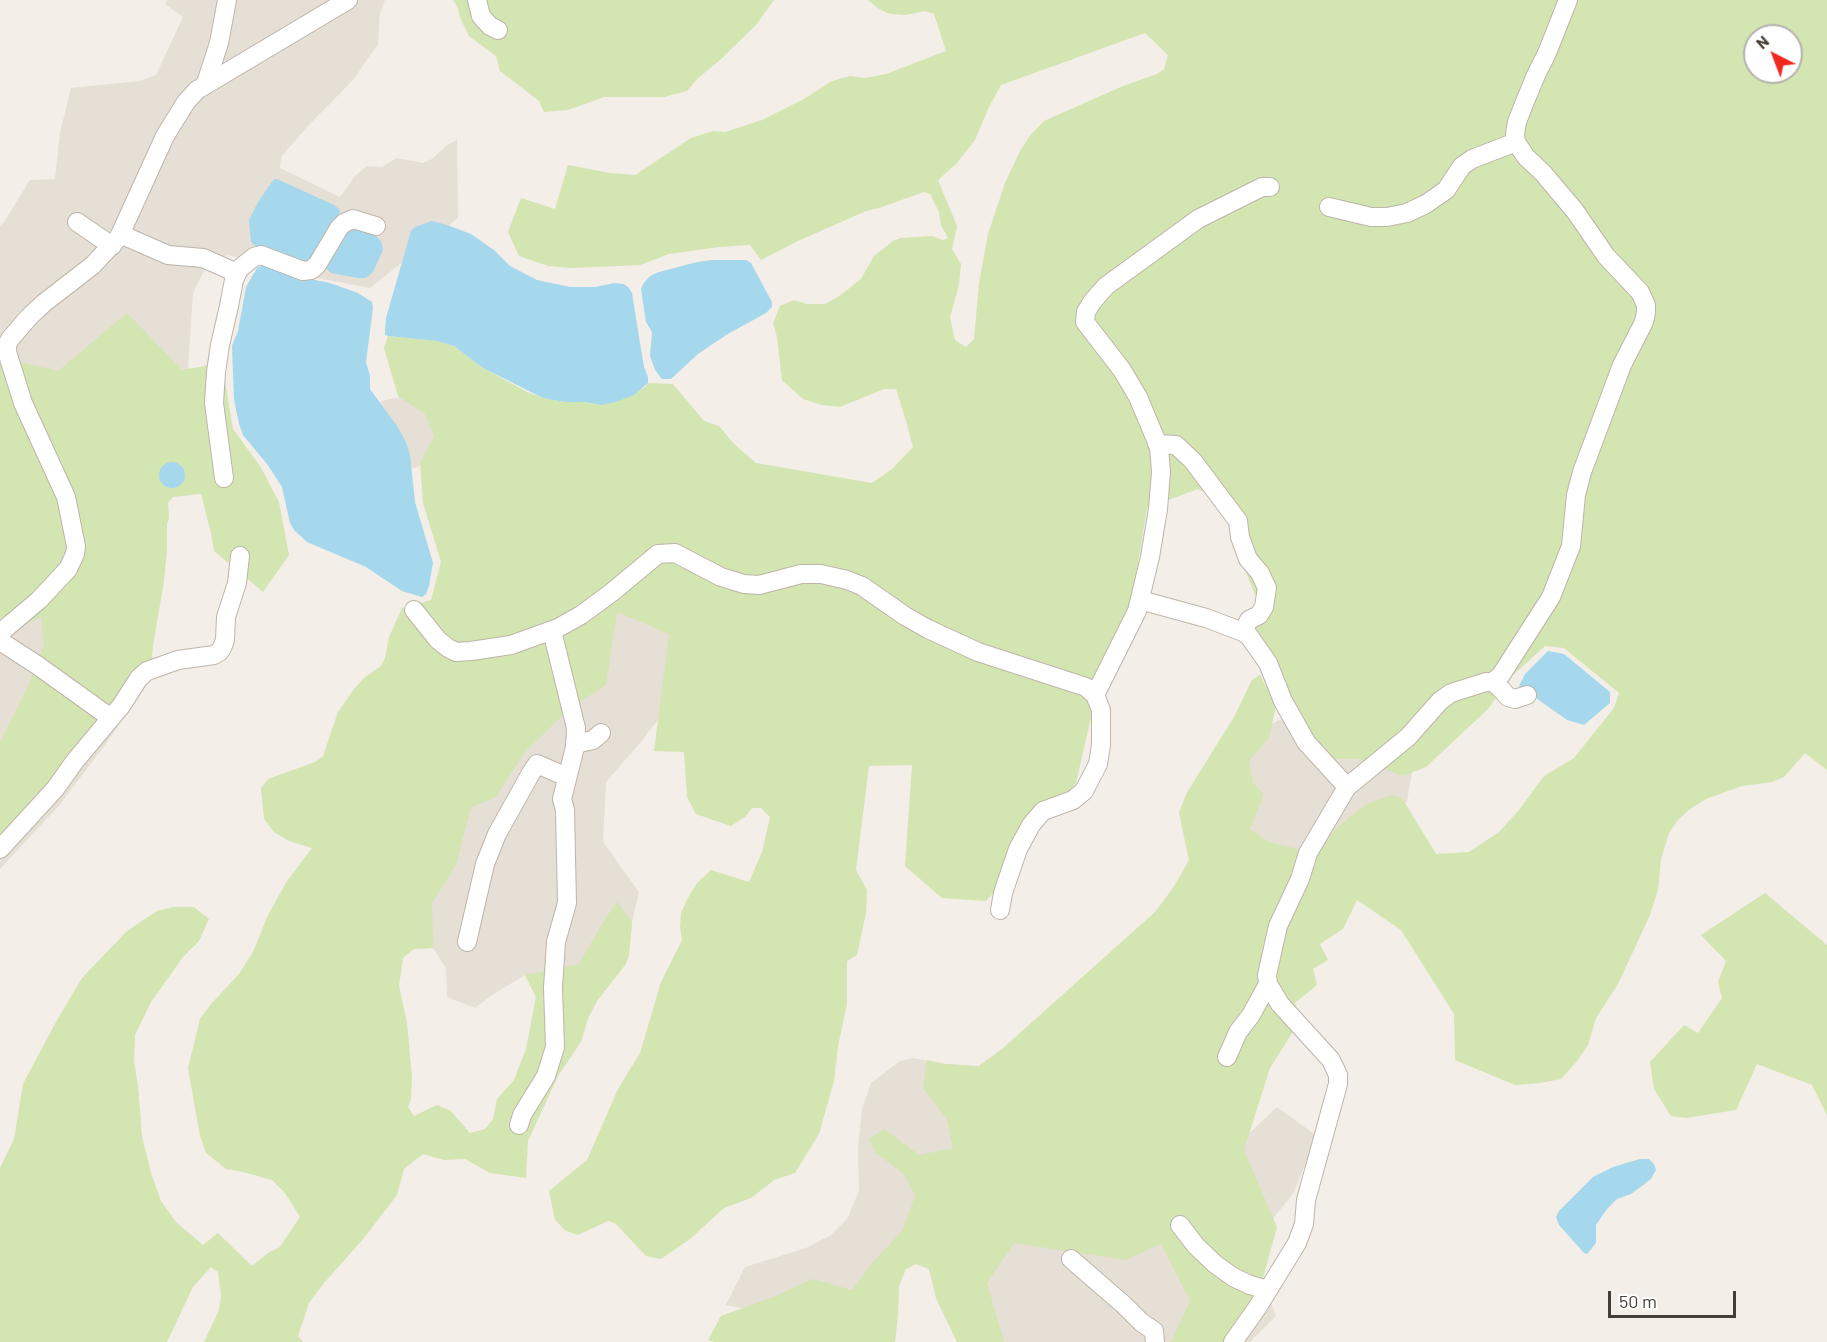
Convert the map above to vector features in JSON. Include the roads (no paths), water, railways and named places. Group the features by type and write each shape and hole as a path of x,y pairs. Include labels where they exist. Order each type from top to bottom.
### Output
{"street":[{"path":"206,83 219,43 227,0"},
{"path":"0,633 39,600 68,569 76,546 66,497 23,403 4,344 29,317 93,265 116,240 165,136 186,102 206,83 348,0"},
{"path":"477,0 482,16 490,26 498,30"},
{"path":"1493,682 1502,675 1551,597 1571,546 1576,495 1582,472 1622,365 1644,322 1646,312 1646,305 1640,292 1606,256 1575,211 1543,173 1526,157 1516,142 1517,122 1568,0"},
{"path":"1329,207 1371,217 1388,217 1407,213 1446,190 1462,166 1472,159 1516,142"},
{"path":"1095,695 1127,633 1140,600 1158,510 1161,472 1159,447 1138,397 1085,322 1086,312 1106,286 1198,219 1262,188 1270,187"},
{"path":"224,478 214,403 216,372 237,273 254,256 261,255 303,271 311,270 317,265 344,223 353,219 376,226"},
{"path":"77,222 116,240 168,255 203,258 237,273"},
{"path":"1157,444 1176,445 1194,461 1239,521 1240,537 1248,559 1260,573 1267,588 1264,607 1259,615 1248,620 1243,632"},
{"path":"414,610 438,640 456,652 511,645 552,631 581,615 658,554 675,553 721,577 744,584 759,585 801,574 820,574 847,580 862,586 928,629 978,651 1086,687 1095,695 1101,710 1101,745 1098,764 1084,791 1073,800 1043,811 1031,825 1018,849 1000,910"},
{"path":"0,849 55,789 121,706 135,683 147,671 178,660 214,655 222,648 225,640 226,617 237,583 240,556"},
{"path":"1140,600 1206,618 1243,632 1257,646 1268,663 1283,701 1306,742 1347,787"},
{"path":"519,1125 522,1115 546,1076 555,1047 553,988 556,942 567,903 565,810 562,799 575,744 576,728 552,631"},
{"path":"0,641 111,718"},
{"path":"1233,1342 1269,1290 1297,1243 1304,1224 1306,1200 1338,1084 1338,1075 1331,1060 1280,1004 1268,984 1267,975 1278,926 1300,879 1308,853 1347,787 1408,737 1440,701 1451,693 1493,682 1502,688 1508,697 1515,699 1527,695"},
{"path":"575,744 593,740 602,733"},
{"path":"467,942 485,864 497,834 531,773 537,764 567,777"},
{"path":"1227,1057 1238,1032 1251,1015 1268,984"},
{"path":"1180,1225 1196,1246 1215,1264 1241,1281 1269,1290"},
{"path":"1071,1259 1154,1331 1155,1342"}],"water":[{"path":"274,179 334,205 340,210 339,216 313,260 302,264 251,242 249,220"},
{"path":"432,221 471,234 494,250 510,266 537,280 570,287 624,284 632,293 648,383 634,395 601,405 543,398 483,368 454,346 437,341 385,335 386,318 411,231 415,227"},
{"path":"352,227 370,231 381,241 383,250 373,272 366,278 331,273 325,267 338,241"},
{"path":"712,260 746,260 751,263 772,302 772,307 766,313 726,335 698,354 671,379 662,379 655,370 650,356 652,332 646,322 641,289 643,284 650,276 659,272"},
{"path":"262,265 290,275 330,283 358,293 372,302 366,362 370,376 370,389 406,442 410,455 415,502 433,563 429,586 422,597 402,591 366,567 307,542 290,523 282,487 267,464 243,435 234,400 232,346 238,331 246,287 257,268"},
{"path":"172,462 181,466 185,475 181,484 172,488 163,484 159,475 163,466"},
{"path":"1548,651 1564,654 1610,692 1610,703 1584,725 1567,720 1519,686 1525,674"},
{"path":"1640,1159 1649,1159 1654,1164 1656,1170 1651,1179 1631,1194 1617,1199 1607,1209 1596,1225 1596,1243 1587,1254 1584,1253 1559,1225 1556,1217 1559,1211 1593,1177 1613,1167"}]}
